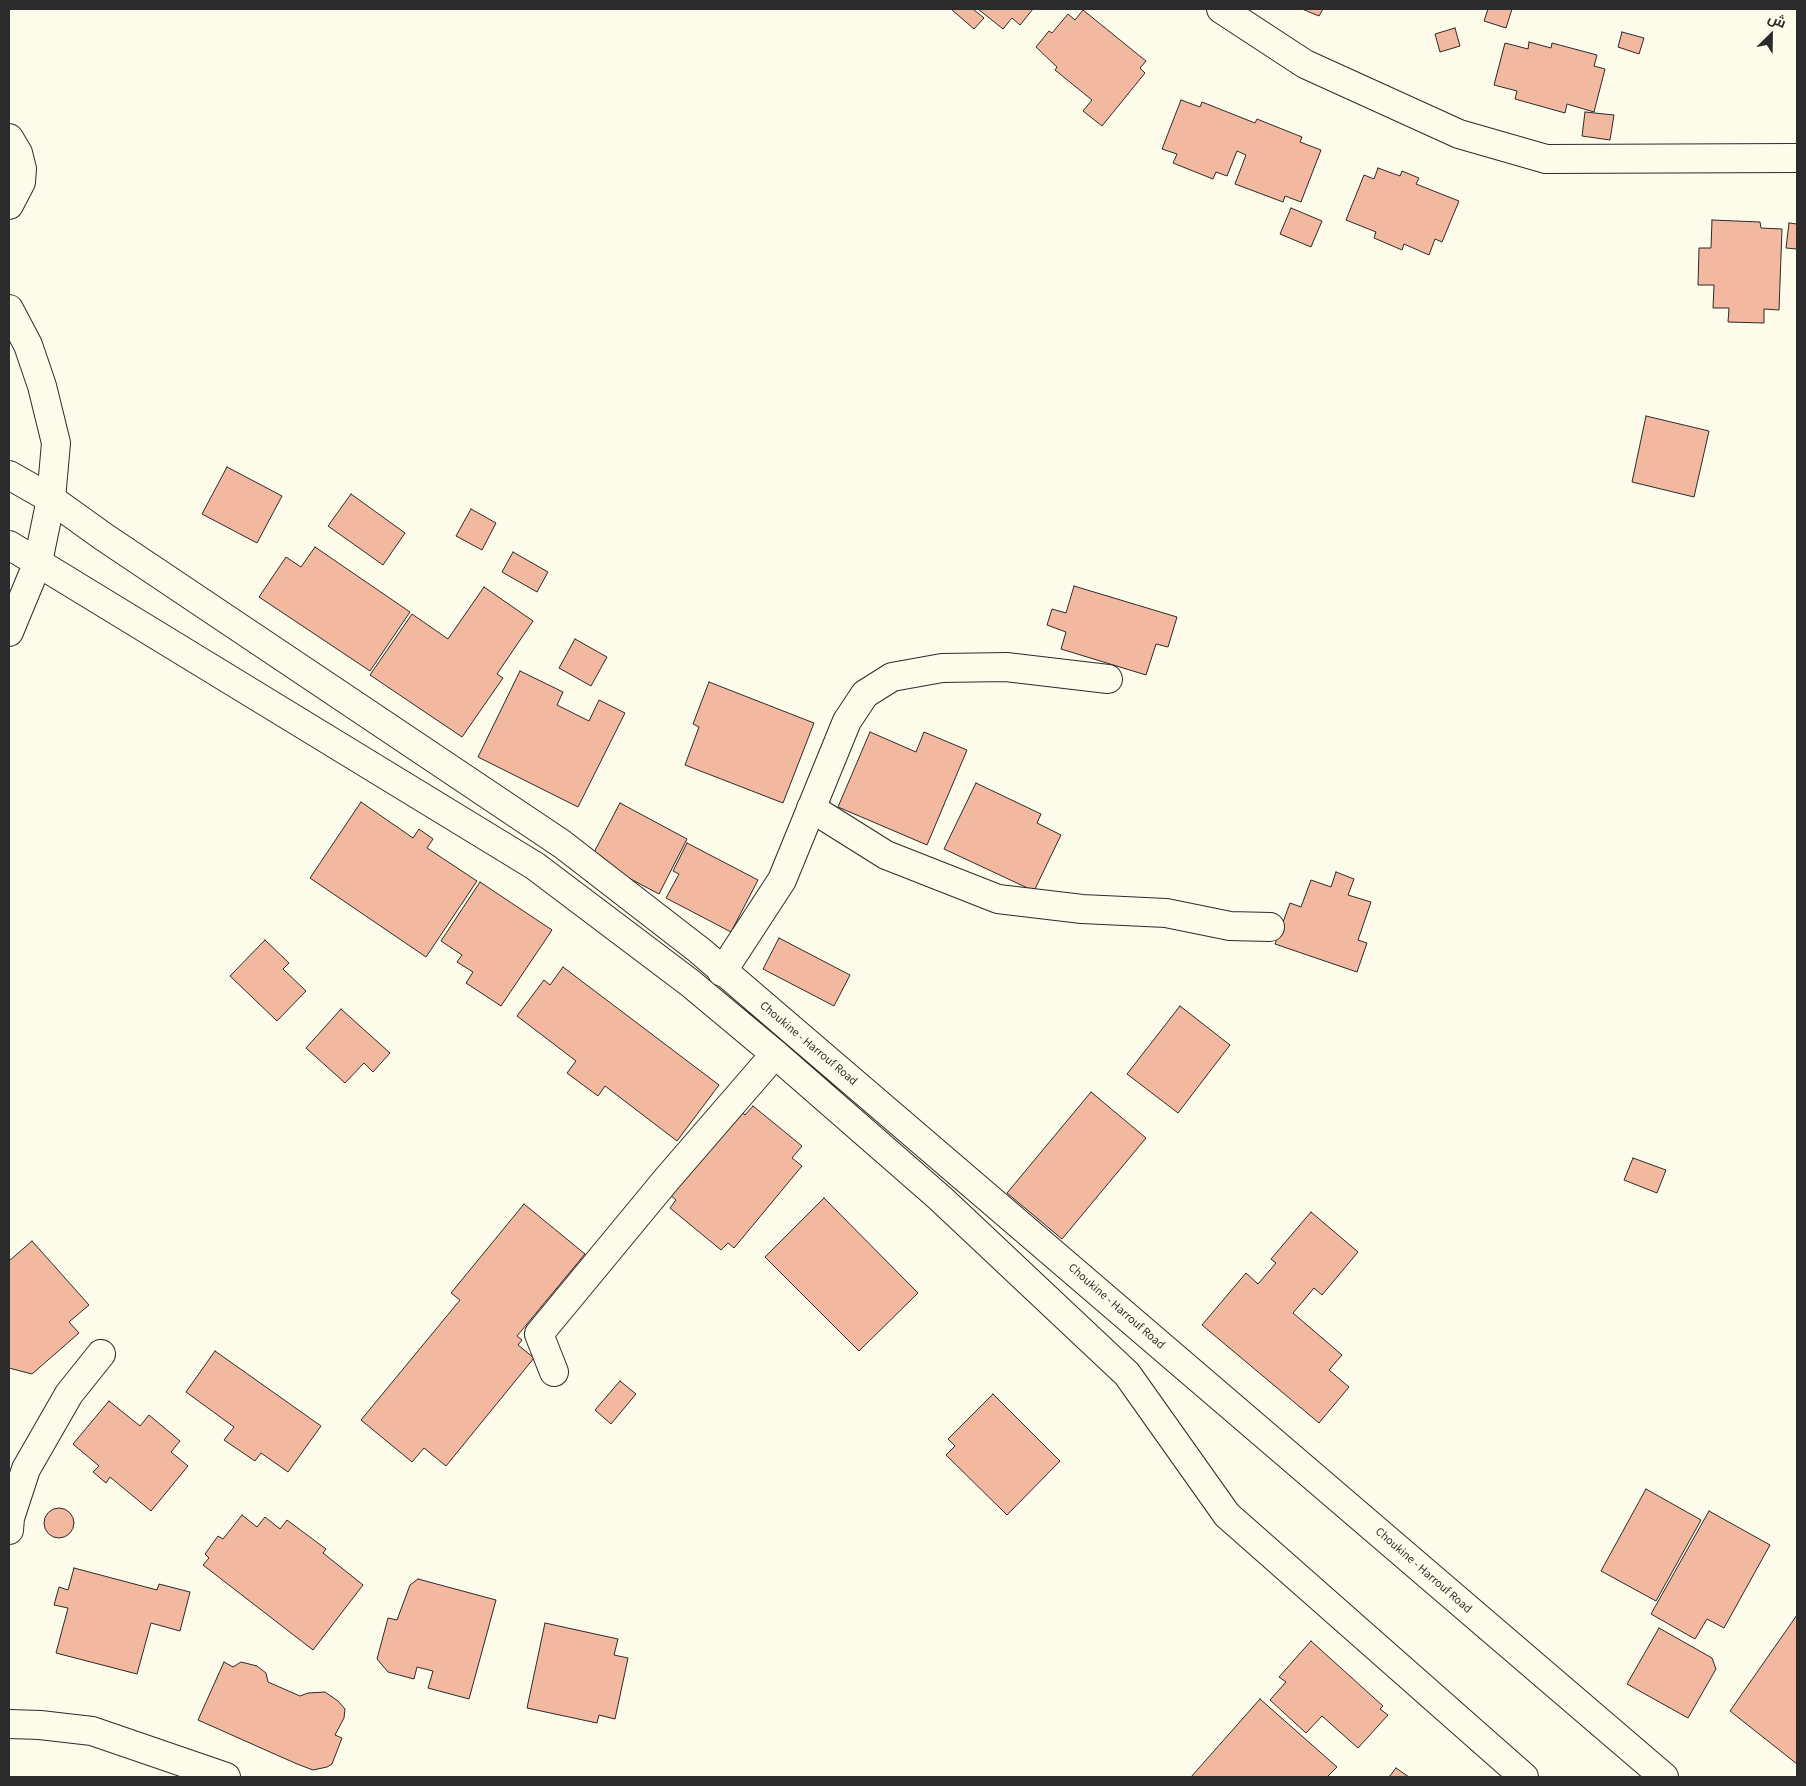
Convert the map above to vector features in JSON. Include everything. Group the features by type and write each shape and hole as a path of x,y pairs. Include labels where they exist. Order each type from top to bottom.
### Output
{"main road":[{"path":"1221,9 1305,64 1458,134 1546,159 1797,158"},
{"path":"9,138 18,153 22,168 21,182 9,205"},
{"path":"9,309 28,345 42,386 56,443 52,499 38,562 9,632"},
{"name":"Choukine - Harrouf Road","path":"9,475 52,499 104,537 562,844 698,950 1664,1777"},
{"path":"9,545 535,866 690,983 775,1054 940,1198 1127,1374 1227,1515 1524,1777"},
{"path":"722,972 782,880 847,721 865,694 892,677 942,668 1006,667 1108,679"},
{"path":"811,808 886,855 998,899 1082,908 1166,913 1230,926 1270,926"},
{"path":"554,1372 539,1334 667,1179 775,1054"},
{"path":"9,1530 10,1518 26,1469 69,1394 101,1354"},
{"path":"9,1724 40,1725 92,1731 226,1777"}],"building":[{"path":"951,9 973,9 984,18 974,29"},
{"path":"978,9 1033,9 1020,25 1012,18 1003,29"},
{"path":"1302,9 1323,9 1319,16"},
{"path":"1488,9 1512,9 1506,28 1484,21"},
{"path":"1083,10 1146,61 1140,68 1145,73 1102,126 1083,111 1092,100 1055,70 1057,67 1036,47 1049,31 1052,33 1068,14 1075,20"},
{"path":"1455,28 1460,46 1440,52 1435,34"},
{"path":"1622,32 1644,38 1639,54 1618,47"},
{"path":"1529,42 1551,48 1552,43 1597,55 1594,66 1605,69 1594,112 1567,104 1565,113 1515,99 1517,91 1494,85 1505,43 1528,49"},
{"path":"1181,100 1200,107 1202,102 1255,123 1257,119 1302,137 1300,142 1321,150 1301,202 1285,196 1283,202 1235,184 1246,155 1237,151 1227,176 1216,172 1213,179 1173,163 1177,154 1162,149"},
{"path":"1585,112 1614,115 1610,140 1582,136"},
{"path":"1378,168 1400,176 1402,171 1419,178 1416,184 1459,201 1442,242 1435,239 1429,255 1404,244 1402,250 1374,238 1376,232 1346,220 1364,175 1374,179"},
{"path":"1291,208 1322,221 1311,247 1280,234"},
{"path":"1712,220 1760,222 1761,228 1782,229 1779,310 1764,309 1764,323 1728,322 1729,308 1713,308 1714,285 1698,285 1699,248 1711,248"},
{"path":"1789,223 1797,224 1797,249 1786,248"},
{"path":"1646,416 1709,431 1694,497 1632,482"},
{"path":"227,467 282,496 257,543 202,514"},
{"path":"351,494 405,533 383,565 328,526"},
{"path":"471,509 496,523 482,550 456,536"},
{"path":"315,547 410,612 370,671 259,597 286,557 301,567"},
{"path":"513,552 548,572 537,592 502,572"},
{"path":"1074,586 1177,617 1168,647 1156,644 1146,675 1061,649 1066,632 1047,625 1052,609 1066,613"},
{"path":"484,587 533,621 497,674 503,678 462,737 370,675 412,614 448,639"},
{"path":"575,639 607,657 591,686 559,668"},
{"path":"520,671 563,692 557,705 589,721 599,700 625,713 578,807 478,757"},
{"path":"709,682 814,723 783,803 685,765 699,727 693,724"},
{"path":"870,732 916,752 924,732 967,750 927,845 838,807"},
{"path":"976,783 1041,814 1037,823 1061,835 1034,891 944,849"},
{"path":"361,802 413,838 419,829 433,839 427,848 477,881 426,957 310,878"},
{"path":"620,803 687,839 659,894 591,858"},
{"path":"687,843 758,880 731,932 666,898 679,874 673,871"},
{"path":"1336,872 1354,879 1348,895 1371,902 1358,940 1367,943 1357,972 1275,944 1290,903 1301,907 1311,880 1331,887"},
{"path":"480,882 552,930 501,1006 466,983 473,972 457,962 462,955 441,941"},
{"path":"779,938 850,975 834,1006 763,969"},
{"path":"265,940 289,963 283,969 306,991 277,1021 230,976"},
{"path":"563,967 719,1085 677,1141 605,1086 598,1096 567,1073 576,1061 517,1016 544,980 550,985"},
{"path":"1180,1006 1230,1045 1178,1113 1127,1074"},
{"path":"341,1009 390,1053 373,1072 364,1063 345,1083 306,1048"},
{"path":"1091,1092 1146,1138 1062,1239 1007,1193"},
{"path":"753,1106 802,1146 792,1158 802,1166 734,1248 728,1243 721,1250 670,1208 676,1200 668,1193 739,1110 745,1115"},
{"path":"1633,1158 1666,1170 1657,1193 1624,1180"},
{"path":"824,1198 918,1293 859,1351 765,1257"},
{"path":"524,1204 585,1254 517,1336 522,1340 518,1345 534,1358 446,1466 424,1448 412,1462 361,1420 460,1300 451,1293"},
{"path":"1311,1212 1358,1252 1322,1295 1314,1288 1293,1313 1342,1355 1329,1370 1349,1387 1319,1423 1202,1325 1246,1273 1258,1284 1276,1263 1271,1259"},
{"path":"32,1241 89,1305 69,1322 79,1333 32,1374 9,1368 9,1261"},
{"path":"215,1351 321,1426 288,1472 261,1453 255,1461 224,1440 234,1427 186,1392"},
{"path":"620,1381 636,1394 611,1424 595,1410"},
{"path":"993,1394 1060,1461 1007,1515 946,1455 955,1446 948,1439"},
{"path":"109,1401 140,1426 149,1415 180,1441 171,1452 188,1466 151,1511 110,1477 106,1483 93,1472 99,1466 73,1444"},
{"path":"1646,1489 1701,1520 1656,1601 1601,1571"},
{"path":"59,1508 65,1509 73,1517 73,1529 65,1537 59,1538 53,1537 45,1529 44,1523 45,1517 53,1509"},
{"path":"1709,1511 1770,1545 1724,1628 1707,1619 1695,1639 1651,1614"},
{"path":"242,1515 257,1527 265,1517 280,1529 287,1520 326,1549 323,1553 363,1585 313,1650 203,1565 209,1558 205,1554 218,1536 223,1539"},
{"path":"74,1568 157,1590 159,1584 190,1592 180,1631 151,1623 137,1674 56,1653 68,1608 54,1605 59,1587 68,1590"},
{"path":"418,1579 496,1600 469,1699 428,1688 433,1671 417,1667 414,1679 388,1672 377,1659 388,1618 397,1620 410,1585"},
{"path":"1797,1615 1797,1764 1730,1711"},
{"path":"545,1623 618,1639 614,1655 628,1658 615,1719 599,1715 597,1723 527,1708"},
{"path":"1659,1628 1712,1658 1716,1669 1688,1718 1627,1684"},
{"path":"1311,1641 1383,1706 1380,1709 1388,1715 1358,1748 1322,1716 1306,1733 1270,1700 1286,1682 1279,1677"},
{"path":"224,1662 233,1667 241,1662 257,1666 266,1673 268,1682 300,1696 308,1693 325,1692 338,1701 345,1709 344,1718 335,1735 342,1738 332,1764 313,1770 198,1720"},
{"path":"1260,1699 1337,1767 1327,1777 1191,1777"},
{"path":"1396,1768 1409,1777 1389,1777"}]}
